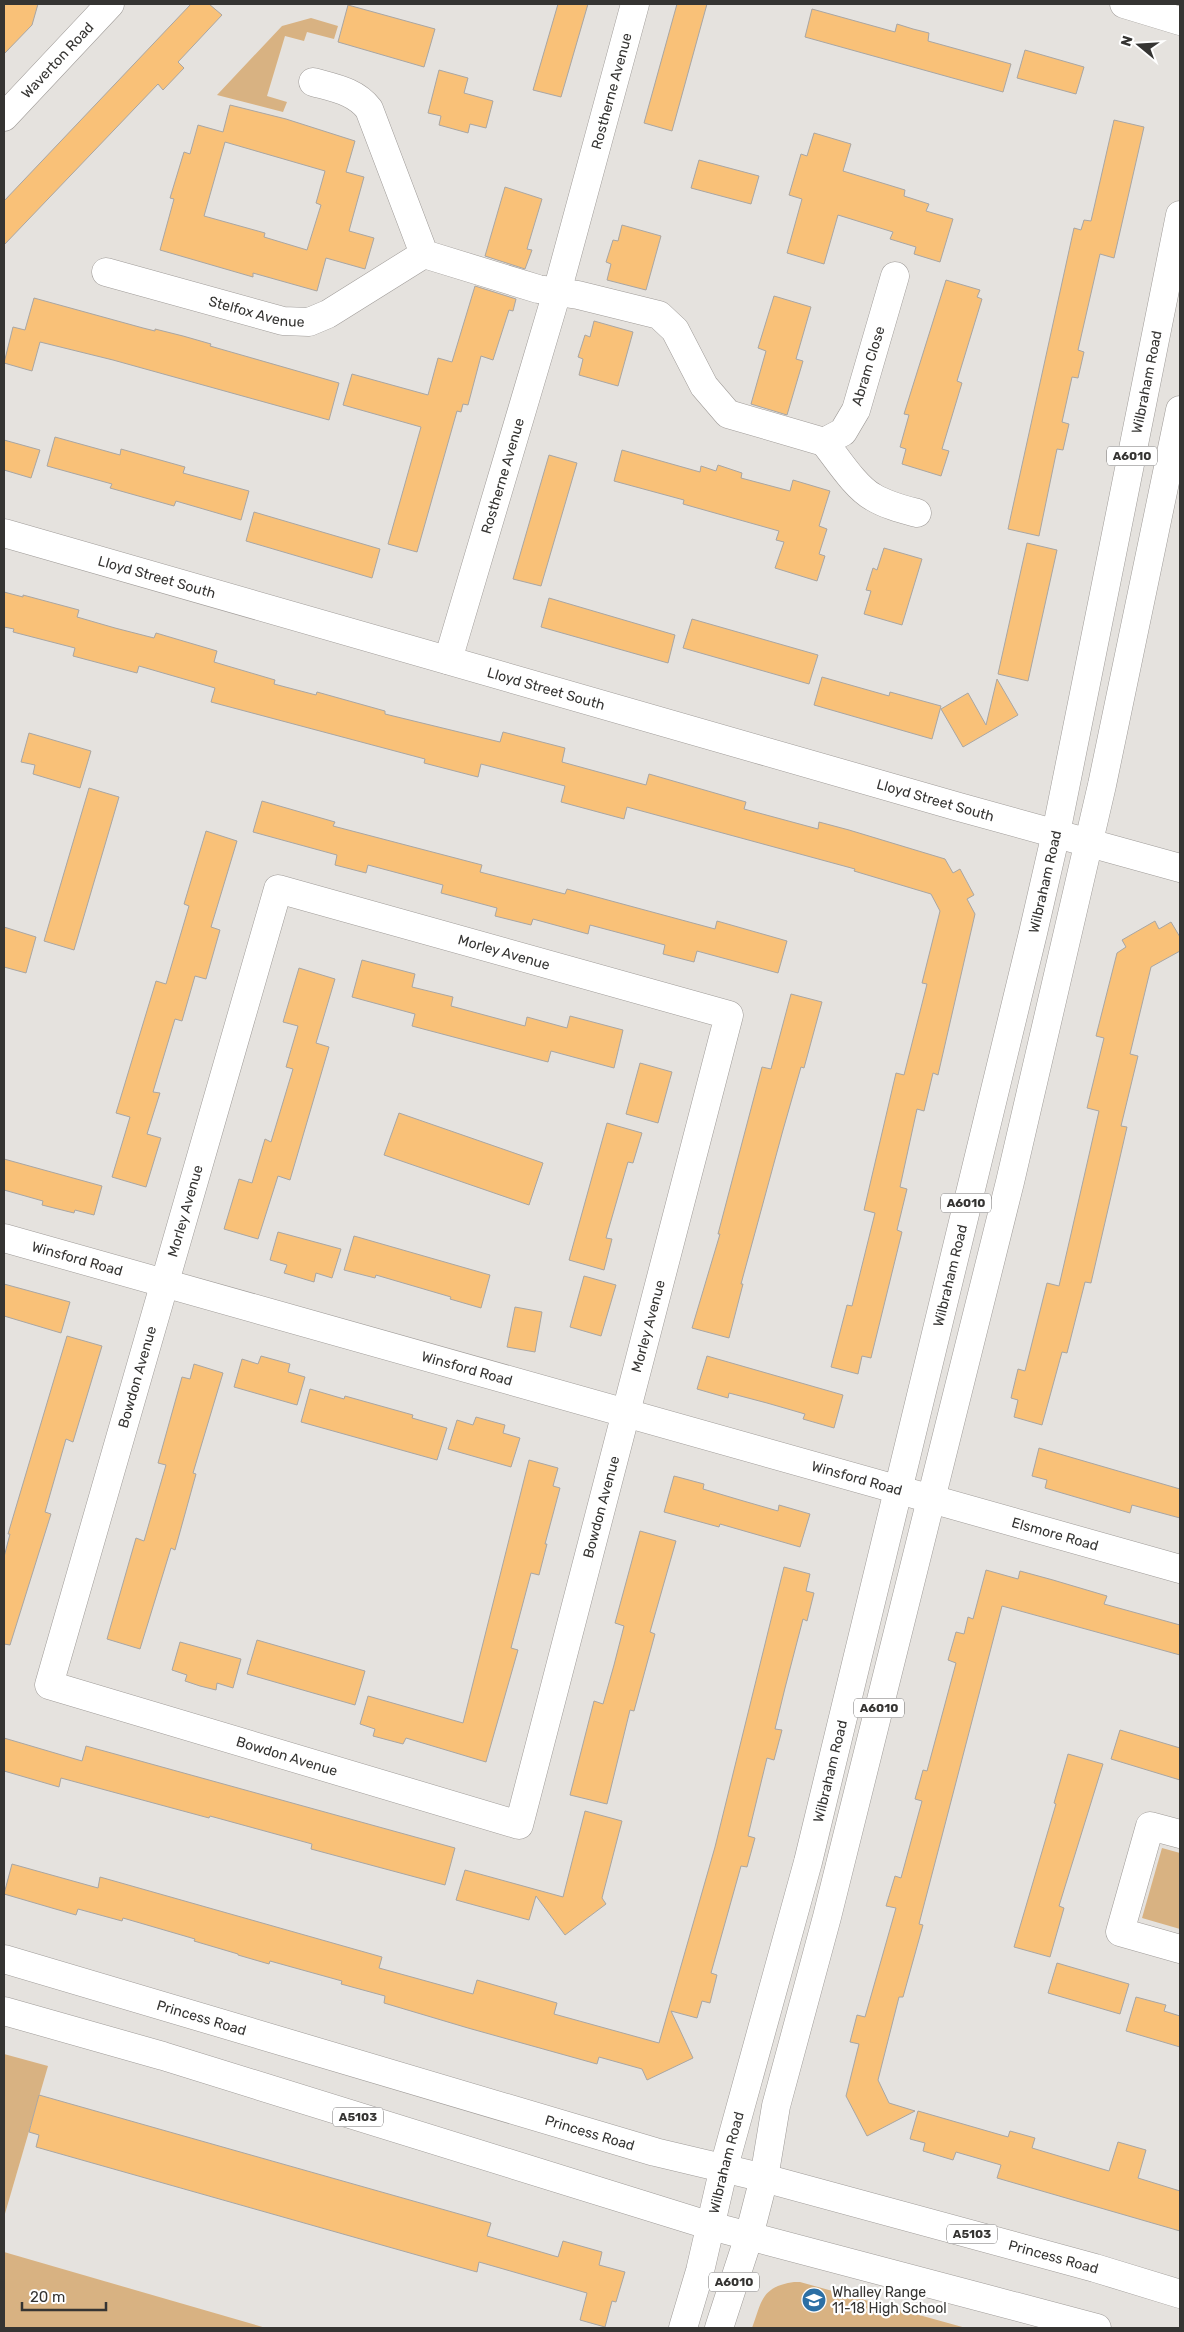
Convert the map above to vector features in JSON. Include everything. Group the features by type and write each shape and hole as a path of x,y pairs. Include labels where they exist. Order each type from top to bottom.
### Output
{"main road":[{"name":"Waverton Road","path":"4,116 110,4"},
{"name":"Rostherne Avenue","path":"448,660 558,292 635,4"},
{"path":"1124,4 1180,21"},
{"path":"313,82 352,94 361,99 369,109 424,254 538,289 578,295 659,315 675,330 704,386 728,414 824,442 860,489 873,498 887,504 917,513"},
{"name":"Wilbraham Road","path":"683,2328 711,2226 724,2167 808,1862 1056,833 1180,215"},
{"name":"Stelfox Avenue","path":"106,272 284,321 309,322 328,314 424,254"},
{"name":"Abram Close","path":"824,442 843,432 856,410 895,276"},
{"name":"A6010","path":"719,2328 749,2236 764,2178 776,2106 827,1917 1013,1170 1088,842 1180,410"},
{"name":"Lloyd Street South","path":"4,534 940,802 1180,868"},
{"name":"Morley Avenue","path":"165,1283 278,889 720,1012 729,1015 626,1413"},
{"name":"Winsford Road","path":"4,1238 932,1498"},
{"name":"Bowdon Avenue","path":"165,1283 48,1685 519,1825 626,1413"},
{"name":"Elsmore Road","path":"932,1498 1180,1569"},
{"path":"1180,1834 1150,1826 1120,1932 1180,1949"},
{"name":"Princess Road","path":"4,1959 655,2152 724,2167 1086,2265 1180,2294"},
{"name":"A5103","path":"4,2011 163,2056 711,2226 1097,2328"}],"shaded area":[{"path":"311,18 338,26 334,39 307,32 304,41 285,36 267,96 287,102 283,112 217,95 282,26"},
{"path":"1162,1848 1180,1853 1180,1929 1142,1918"},
{"path":"4,2054 48,2066 4,2217"},
{"path":"4,2252 266,2328 4,2328"},
{"name":"Whalley Range 11-18 High School","path":"800,2282 966,2328 752,2328 764,2297 783,2284"}],"building":[{"path":"4,4 38,4 32,25 4,54"},
{"path":"191,4 209,4 222,15 178,62 184,68 163,90 158,84 4,245 4,201"},
{"path":"558,4 588,4 561,97 533,90"},
{"path":"677,4 707,4 672,131 644,123"},
{"path":"348,5 435,29 424,67 338,42"},
{"path":"812,9 895,32 897,24 929,33 928,41 1011,64 1003,92 805,37"},
{"path":"1025,50 1084,67 1076,94 1017,78"},
{"path":"439,70 468,78 464,93 493,101 486,128 470,124 468,133 439,125 441,116 428,113"},
{"path":"230,105 286,119 355,141 346,172 364,177 349,231 374,238 365,269 326,258 317,291 253,273 253,277 160,250 174,199 170,198 184,152 190,154 198,125 223,132","holes":["225,142 325,171 316,203 321,205 307,250 264,237 265,233 204,216"]},
{"path":"1114,120 1144,127 1114,258 1100,254 1078,350 1084,352 1078,378 1072,377 1062,422 1069,424 1063,450 1057,449 1039,536 1008,529 1074,228 1081,230 1084,220 1091,221"},
{"path":"814,133 851,144 843,171 905,190 904,196 929,204 926,211 953,219 940,262 914,254 916,247 890,239 893,232 838,215 824,264 787,253 802,199 789,195 801,154 807,156"},
{"path":"699,160 759,176 751,204 691,188"},
{"path":"505,187 542,199 527,249 532,250 525,269 485,256"},
{"path":"622,225 661,236 646,290 607,280 611,264 606,262 613,240 618,241"},
{"path":"946,280 980,290 977,297 982,299 957,381 962,383 942,449 949,451 941,476 902,464 906,449 900,447 909,415 904,414"},
{"path":"475,286 516,299 513,311 509,310 493,360 481,356 468,405 463,404 461,412 457,411 417,552 388,544 421,427 343,405 352,374 428,395 438,358 452,362"},
{"path":"774,296 811,307 796,359 803,361 787,415 751,404 766,351 758,348"},
{"path":"34,298 143,328 183,336 211,344 210,346 339,383 329,420 113,360 40,342 32,371 4,363 13,327 25,330"},
{"path":"594,321 633,332 618,386 579,375 583,359 578,357 585,335 590,337"},
{"path":"55,437 120,455 121,449 185,467 183,473 249,491 241,520 176,501 174,506 110,488 112,484 47,466"},
{"path":"4,440 40,450 31,478 4,470"},
{"path":"622,450 700,472 701,466 716,471 718,465 742,473 741,478 790,491 793,480 830,491 819,526 827,529 819,554 825,556 817,581 775,568 784,542 776,540 779,531 683,504 684,500 614,481"},
{"path":"549,455 577,463 541,586 513,579"},
{"path":"254,512 380,549 372,578 246,541"},
{"path":"1027,543 1057,550 1028,681 998,674"},
{"path":"884,548 922,559 902,625 864,614 871,591 866,590 873,568 877,570"},
{"path":"4,592 23,597 23,595 79,610 77,617 115,628 154,638 156,633 217,651 214,662 275,680 274,684 316,695 317,692 385,711 385,714 500,742 503,732 565,748 562,762 646,785 649,774 746,802 744,809 818,829 819,822 945,859 953,873 960,869 974,895 967,899 975,914 938,1075 933,1073 924,1111 917,1109 900,1187 907,1189 897,1230 902,1232 871,1358 862,1356 858,1374 831,1367 847,1305 852,1306 875,1213 864,1210 896,1073 904,1075 927,984 922,983 940,911 931,894 854,871 855,869 627,807 624,819 561,802 565,786 481,764 478,777 424,763 425,759 211,702 215,688 139,666 137,673 73,656 75,648 13,632 14,629 4,627"},
{"path":"549,598 675,635 668,663 541,627"},
{"path":"692,619 818,655 809,684 683,648"},
{"path":"822,677 889,696 890,692 941,706 932,739 814,705"},
{"path":"997,679 1018,715 963,747 941,709 968,693 986,725"},
{"path":"29,733 91,751 80,788 33,774 35,765 21,762"},
{"path":"89,788 119,797 74,950 44,941"},
{"path":"262,801 335,822 333,826 482,865 480,872 565,894 567,889 715,929 717,921 787,941 778,973 697,951 694,962 663,954 665,945 590,925 588,934 533,919 531,925 495,916 497,908 441,893 443,885 368,865 366,873 335,865 337,855 253,832"},
{"path":"206,831 237,841 211,927 220,930 206,979 195,976 182,1021 175,1019 153,1092 160,1093 147,1134 161,1138 146,1187 112,1177 130,1117 116,1113 156,981 166,984 189,906 184,904"},
{"path":"1155,921 1159,929 1171,922 1180,937 1180,951 1151,967 1130,1054 1138,1056 1121,1126 1127,1127 1091,1283 1085,1282 1067,1353 1062,1352 1042,1425 1014,1417 1018,1400 1011,1398 1018,1369 1025,1371 1047,1283 1059,1286 1099,1111 1087,1108 1104,1038 1096,1036 1117,953 1126,947 1122,940"},
{"path":"4,927 36,937 26,973 4,967"},
{"path":"362,960 415,974 412,987 453,997 451,1006 525,1026 527,1017 567,1028 570,1016 623,1030 614,1068 551,1051 548,1062 412,1026 415,1014 352,997"},
{"path":"299,968 335,979 316,1043 329,1047 290,1180 278,1176 258,1239 224,1229 239,1179 252,1183 265,1139 271,1142 293,1069 286,1067 298,1026 283,1022"},
{"path":"791,994 822,1002 804,1068 801,1067 783,1130 741,1284 743,1284 729,1338 692,1328 720,1234 718,1234 762,1067 771,1069"},
{"path":"640,1063 672,1072 658,1123 626,1114"},
{"path":"399,1113 543,1163 529,1205 384,1155"},
{"path":"607,1123 642,1133 633,1163 628,1162 606,1238 612,1239 604,1270 569,1260"},
{"path":"4,1159 102,1186 94,1215 75,1210 74,1213 42,1205 43,1201 4,1190"},
{"path":"278,1232 341,1249 332,1278 316,1273 314,1282 284,1273 287,1265 270,1260"},
{"path":"354,1236 490,1275 481,1308 376,1275 375,1278 344,1270"},
{"path":"584,1276 616,1285 601,1336 570,1327"},
{"path":"4,1284 70,1302 61,1333 4,1316"},
{"path":"515,1307 542,1312 535,1352 507,1347"},
{"path":"67,1336 102,1346 73,1442 66,1439 45,1512 51,1514 10,1645 4,1644 4,1557 10,1534 8,1534"},
{"path":"261,1356 290,1364 288,1372 305,1377 297,1405 234,1387 242,1359 258,1364"},
{"path":"707,1356 843,1395 834,1428 803,1419 805,1414 767,1403 729,1393 728,1398 697,1389"},
{"path":"194,1364 223,1373 193,1473 196,1474 175,1550 171,1548 140,1649 107,1639 136,1538 144,1541 166,1465 158,1463 182,1377 190,1379"},
{"path":"310,1389 344,1399 345,1396 413,1415 412,1418 447,1428 437,1460 301,1422"},
{"path":"476,1417 505,1425 503,1433 520,1438 511,1467 448,1449 457,1420 473,1425"},
{"path":"1039,1448 1180,1489 1180,1518 1132,1505 1130,1513 1045,1488 1047,1480 1032,1476"},
{"path":"529,1460 558,1468 553,1486 560,1488 539,1575 531,1573 511,1648 518,1650 486,1762 406,1738 403,1744 373,1736 375,1729 360,1724 368,1696 463,1723"},
{"path":"674,1476 704,1484 703,1489 778,1511 779,1505 810,1514 800,1547 720,1524 719,1527 664,1512"},
{"path":"640,1531 676,1541 650,1632 655,1634 634,1711 630,1710 607,1804 570,1795 594,1701 603,1704 614,1665 624,1626 615,1623"},
{"path":"784,1567 810,1574 806,1591 814,1593 807,1621 803,1619 775,1729 782,1730 774,1760 767,1758 748,1836 755,1838 747,1867 741,1866 711,1973 717,1975 710,2003 702,2001 697,2018 671,2011 693,2058 647,2080 642,2069 599,2057 597,2064 468,2028 384,2003 385,1996 341,1984 342,1981 270,1961 269,1964 194,1941 195,1939 123,1918 122,1921 78,1909 76,1915 4,1894 12,1864 98,1888 100,1877 382,1957 379,1968 473,1994 477,1980 557,2003 554,2014 659,2043 715,1847"},
{"path":"986,1570 1018,1579 1020,1571 1053,1580 1107,1596 1104,1604 1180,1625 1180,1655 1002,1606 919,1924 923,1925 903,1997 899,1997 878,2080 889,2103 915,2111 867,2136 846,2096 859,2044 850,2042 857,2015 865,2017 896,1908 886,1906 895,1876 901,1878 922,1801 915,1799 923,1770 927,1771 956,1663 948,1660 956,1632 964,1634 968,1617 973,1619"},
{"path":"257,1640 365,1671 355,1705 247,1674"},
{"path":"180,1642 241,1659 233,1688 217,1683 216,1690 200,1686 185,1681 187,1675 172,1670"},
{"path":"1120,1730 1180,1748 1180,1780 1111,1759"},
{"path":"4,1738 82,1761 86,1746 455,1848 445,1885 311,1849 312,1844 210,1816 209,1818 61,1778 59,1787 4,1771"},
{"path":"1068,1754 1103,1764 1059,1906 1064,1908 1050,1957 1014,1947 1056,1804 1054,1803"},
{"path":"585,1811 622,1821 602,1898 606,1904 565,1935 536,1896 529,1920 456,1900 465,1870 563,1897"},
{"path":"1057,1963 1129,1984 1120,2014 1048,1993"},
{"path":"1136,1997 1166,2005 1164,2011 1180,2016 1180,2047 1126,2031"},
{"path":"39,2095 491,2223 487,2236 558,2257 563,2241 602,2252 599,2265 625,2272 616,2302 612,2301 605,2327 580,2320 587,2293 479,2262 477,2272 36,2147 39,2135 29,2132"},
{"path":"918,2111 1008,2137 1010,2131 1035,2138 1032,2148 1109,2171 1118,2142 1146,2150 1138,2178 1180,2191 1180,2231 997,2178 1001,2165 956,2152 953,2160 923,2151 925,2143 910,2139"}],"place":[{"name":"Whalley Range 11-18 High School","path":"814,2300"}]}
